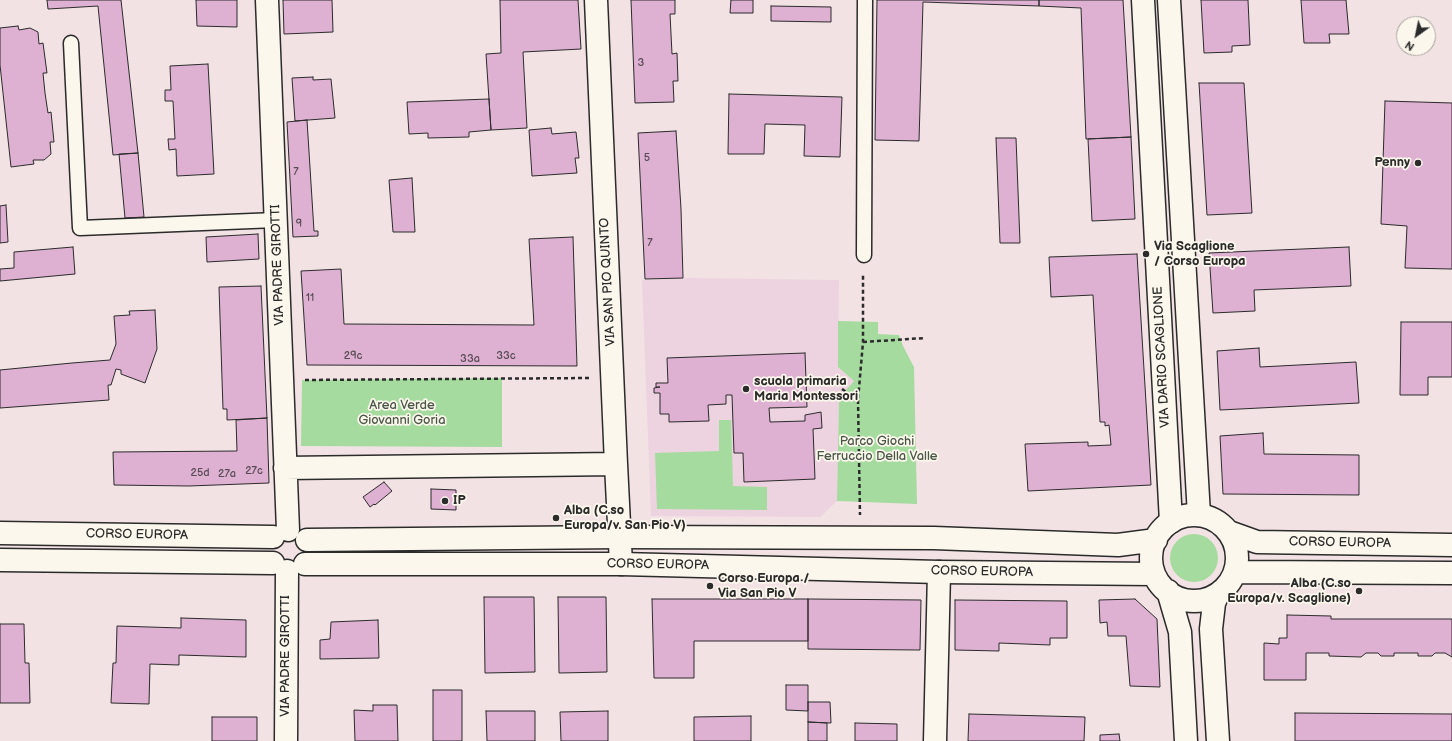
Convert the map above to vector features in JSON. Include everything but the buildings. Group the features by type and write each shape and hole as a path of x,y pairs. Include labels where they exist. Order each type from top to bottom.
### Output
{"main road":[{"name":"VIA PADRE GIROTTI","path":"267,0 285,468 281,533"},
{"name":"VIA SAN PIO QUINTO","path":"596,0 621,564"},
{"name":"VIA DARIO SCAGLIONE","path":"1143,0 1171,522"},
{"path":"1169,0 1199,515"},
{"path":"285,468 616,464"},
{"path":"1218,594 1206,599 1193,601 1180,598 1168,591 1154,574 1152,550 1162,530 1171,522 1185,516 1199,515 1211,518 1221,524 1229,532 1235,545 1238,558 1235,572 1228,584 1218,594 1214,603 1211,629 1218,741"},
{"name":"CORSO EUROPA","path":"0,533 299,532 307,540 620,537 860,537 934,538 1118,545 1156,540"},
{"name":"CORSO EUROPA","path":"1229,532 1257,542 1452,545"},
{"path":"281,533 270,544 269,550 288,566 308,558 310,546 307,540"},
{"name":"CORSO EUROPA","path":"0,560 288,566 621,564 939,572 1154,574"},
{"name":"VIA PADRE GIROTTI","path":"286,741 288,566"},
{"path":"935,741 939,572"},
{"path":"1235,572 1452,573"},
{"path":"1168,591 1180,632 1186,741"}],"lane":[{"path":"864,255 865,0"},
{"path":"71,43 80,228 276,220"}],"path":[{"path":"860,537 858,400 863,342 864,255"},
{"path":"863,342 925,338"},
{"path":"282,379 612,378"},
{"path":"842,389 858,400"}],"shaded area":[{"name":"scuola primaria Maria Montessori","path":"683,278 839,280 838,367 854,381 839,398 837,501 820,517 651,516 642,280"}],"green space":[{"name":"Parco Giochi Ferruccio Della Valle","path":"838,321 878,322 878,334 899,335 914,367 917,504 837,501 839,398 854,381 838,367"},
{"name":"Area Verde Giovanni Goria","path":"502,378 502,447 301,446 302,380"},
{"path":"719,420 731,420 733,486 767,487 767,510 657,509 655,453 719,451"},
{"path":"1189,534 1199,534 1211,541 1218,553 1218,563 1211,575 1199,582 1189,582 1181,578 1174,571 1170,563 1170,553 1174,545 1181,538"}],"place":[{"name":"Penny","path":"1418,163"},
{"name":"Via Scaglione / Corso Europa","path":"1146,254"},
{"name":"scuola primaria Maria Montessori","path":"746,389"},
{"name":"IP","path":"445,501"},
{"name":"Alba (C.so Europa/v. San Pio V)","path":"556,518"},
{"name":"Corso Europa / Via San Pio V","path":"710,586"},
{"name":"Alba (C.so Europa/v. Scaglione)","path":"1359,591"}]}
